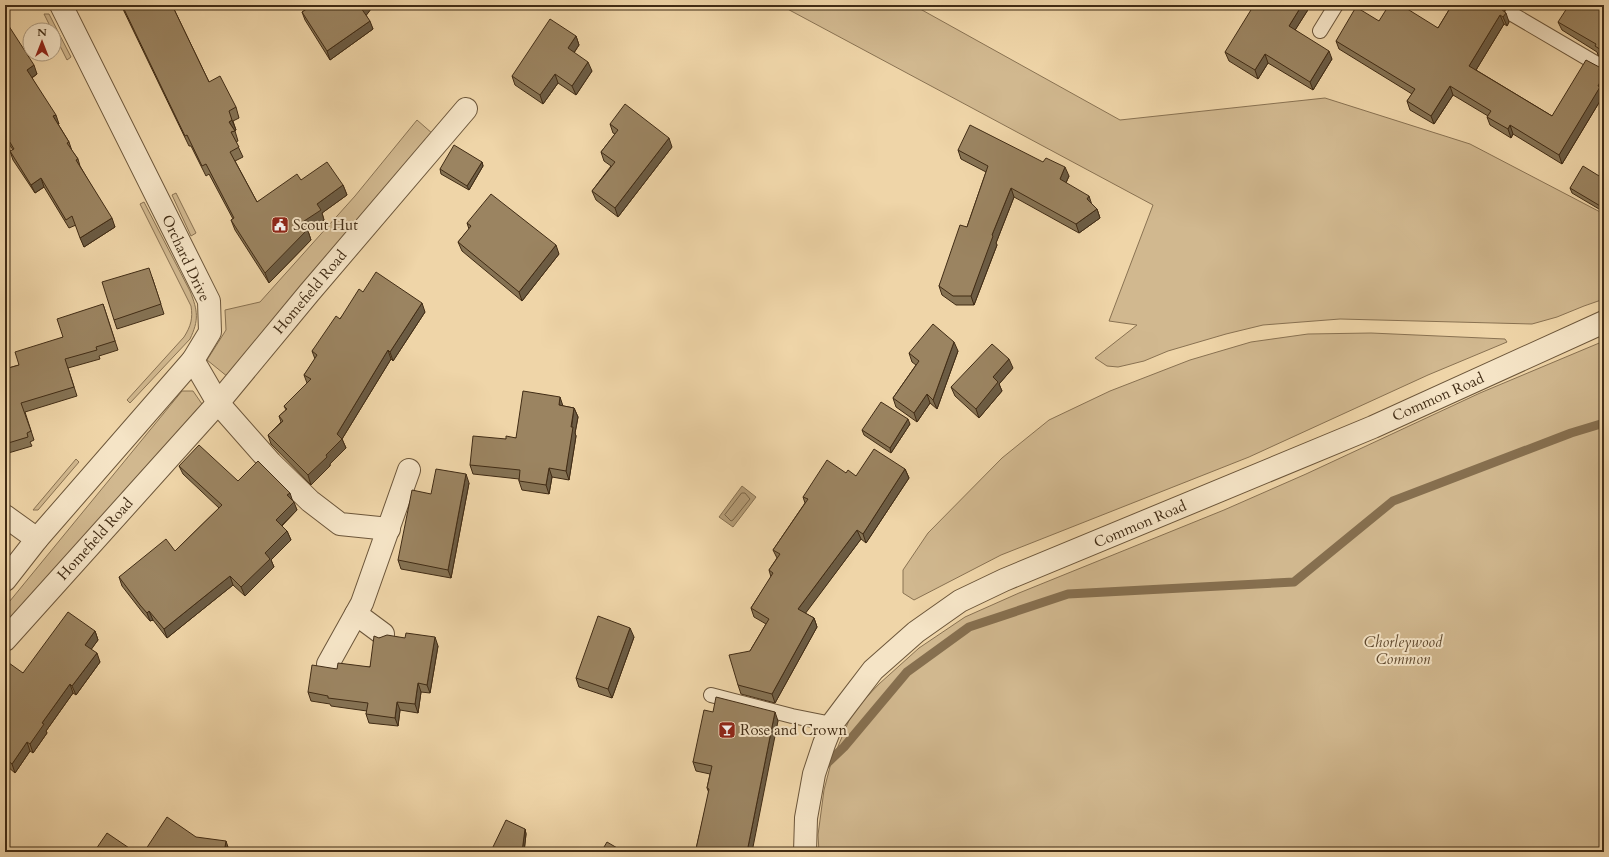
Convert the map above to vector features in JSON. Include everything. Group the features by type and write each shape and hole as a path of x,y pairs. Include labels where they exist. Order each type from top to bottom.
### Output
{"street":[{"name":"Orchard Drive","path":"5,580 37,539 192,360 210,332 209,301 61,5"},
{"name":"Homefield Road","path":"5,640 218,403 314,287 466,109"},
{"name":"Common Road","path":"805,852 806,818 814,774 832,724 873,670 916,632 960,601 1004,580 1373,427 1604,322"},
{"path":"192,360 218,403 282,474 310,501 340,524 389,529"},
{"path":"328,664 362,603 409,470"},
{"path":"5,516 37,539"},
{"path":"356,614 383,634"}],"lane":[{"path":"1320,31 1336,5"},
{"path":"1512,14 1604,68"},
{"path":"711,695 792,716 832,724"}],"green space":[{"path":"780,5 913,5 1120,120 1325,98 1470,144 1604,214 1604,299 1557,317 1532,324 1340,319 1263,325 1168,351 1144,361 1118,367 1107,366 1095,358 1137,325 1109,321 1153,205"},
{"path":"44,14 49,14 53,22 48,22"},
{"path":"62,39 71,57 67,60 62,50"},
{"path":"417,120 433,134 228,377 207,360 226,330 225,310 260,302 355,196"},
{"path":"176,193 196,233 191,236 172,195"},
{"path":"144,202 190,291 195,304 196,321 190,339 130,403 127,400 184,337 190,326 192,318 191,306 140,204"},
{"path":"1371,333 1505,339 1507,342 1428,375 1249,457 1001,555 914,600 903,593 903,570 928,533 1002,458 1049,420 1110,391 1190,360 1251,342 1308,334"},
{"name":"Chorleywood Common","path":"1604,341 1604,852 819,852 818,835 824,790 831,763 850,718 879,684 919,648 965,617 1019,593 1224,510 1306,474 1480,393"},
{"path":"182,391 193,391 202,404 5,624 5,607"},
{"path":"76,459 79,462 38,510 33,510"}],"water":[{"path":"742,486 756,497 733,527 719,517"}],"building":[{"path":"122,5 172,5 209,82 220,76 236,107 229,111 232,120 229,122 235,131 231,132 239,147 230,152 257,202 297,174 301,180 327,162 343,185 317,204 321,210 301,223 307,230 265,273 231,220 234,218 206,164 202,166 187,135 185,136"},
{"path":"313,5 364,5 361,8 370,21 327,51 302,12"},
{"path":"1254,5 1302,5 1289,26 1329,51 1310,82 1265,54 1255,70 1225,52"},
{"path":"1389,5 1401,5 1438,28 1452,5 1500,5 1501,9 1506,13 1503,17 1500,15 1469,66 1552,116 1586,60 1601,68 1604,67 1604,75 1598,86 1600,87 1559,155 1510,125 1508,129 1487,117 1491,111 1450,86 1431,116 1407,101 1415,89 1336,41 1356,7 1379,21"},
{"path":"1569,5 1598,5 1604,9 1604,52 1595,46 1596,44 1558,22"},
{"path":"550,19 576,36 568,48 588,62 572,86 555,74 540,95 512,76"},
{"path":"5,20 22,46 22,62 32,62 34,65 27,70 56,115 53,116 69,142 67,143 78,159 76,160 112,218 80,238 72,216 66,220 41,178 31,185 10,151 14,149 5,134"},
{"path":"625,104 669,138 615,208 592,191 615,162 601,152 618,130 610,124"},
{"path":"970,125 1043,162 1046,158 1065,167 1060,179 1089,196 1087,199 1097,209 1076,224 1011,188 992,235 993,236 971,296 953,296 939,286 960,225 967,227 988,166 958,150"},
{"path":"454,145 482,162 467,186 440,169"},
{"path":"1583,166 1604,179 1604,204 1602,207 1570,188"},
{"path":"491,194 556,245 519,292 458,242 471,226 467,223"},
{"path":"149,268 161,304 114,320 102,282"},
{"path":"376,272 422,303 390,352 388,350 337,434 342,439 326,455 327,457 308,475 268,435 283,421 279,416 287,409 284,406 311,379 304,375 317,355 312,351 336,316 340,319 359,289 363,292"},
{"path":"103,304 115,341 96,347 97,350 65,359 74,387 21,403 31,431 27,433 28,437 5,444 5,369 19,365 15,352 63,337 57,319"},
{"path":"933,324 954,342 933,400 927,394 914,413 893,398 919,361 909,353"},
{"path":"992,344 1009,359 993,377 998,382 976,409 951,387"},
{"path":"523,391 560,397 559,405 574,408 571,427 573,427 566,471 549,468 546,485 519,481 520,470 470,465 473,436 506,439 506,436 516,438"},
{"path":"881,402 908,419 890,448 862,430"},
{"path":"199,445 238,481 258,461 290,493 287,495 294,502 276,520 287,531 265,553 270,559 241,587 230,576 164,629 149,611 147,613 140,605 119,577 166,539 175,551 222,505 179,466"},
{"path":"874,449 905,469 863,534 857,530 798,609 814,618 772,694 738,685 729,655 750,651 769,619 751,608 773,573 769,570 780,554 773,550 808,499 803,497 827,460 846,473 848,470 856,476"},
{"path":"436,469 466,474 448,570 398,560 412,490 431,494"},
{"path":"68,612 95,631 85,645 97,653 72,686 70,684 42,723 44,724 30,744 27,742 12,764 5,758 5,669 9,663 23,673"},
{"path":"598,616 630,628 608,689 576,678"},
{"path":"406,633 435,637 427,685 418,683 415,704 397,702 395,718 366,714 368,703 328,698 328,696 308,692 312,665 337,669 338,663 370,667 374,636 379,638 387,635 405,638"},
{"path":"716,697 775,712 747,852 690,852 691,848 696,849 709,789 707,788 712,766 693,762 704,710 713,712"},
{"path":"167,817 196,837 226,841 225,847 241,849 241,852 144,852"},
{"path":"506,820 525,829 522,852 505,852 492,849"},
{"path":"107,833 135,852 94,852"},
{"path":"607,842 624,852 601,852"}],"waterway":[{"path":"821,769 844,747 907,672 969,627 1068,594 1294,582 1393,501 1571,433 1604,423"}],"place":[{"name":"Scout Hut","path":"280,225"},
{"name":"Rose and Crown","path":"727,730"}]}
